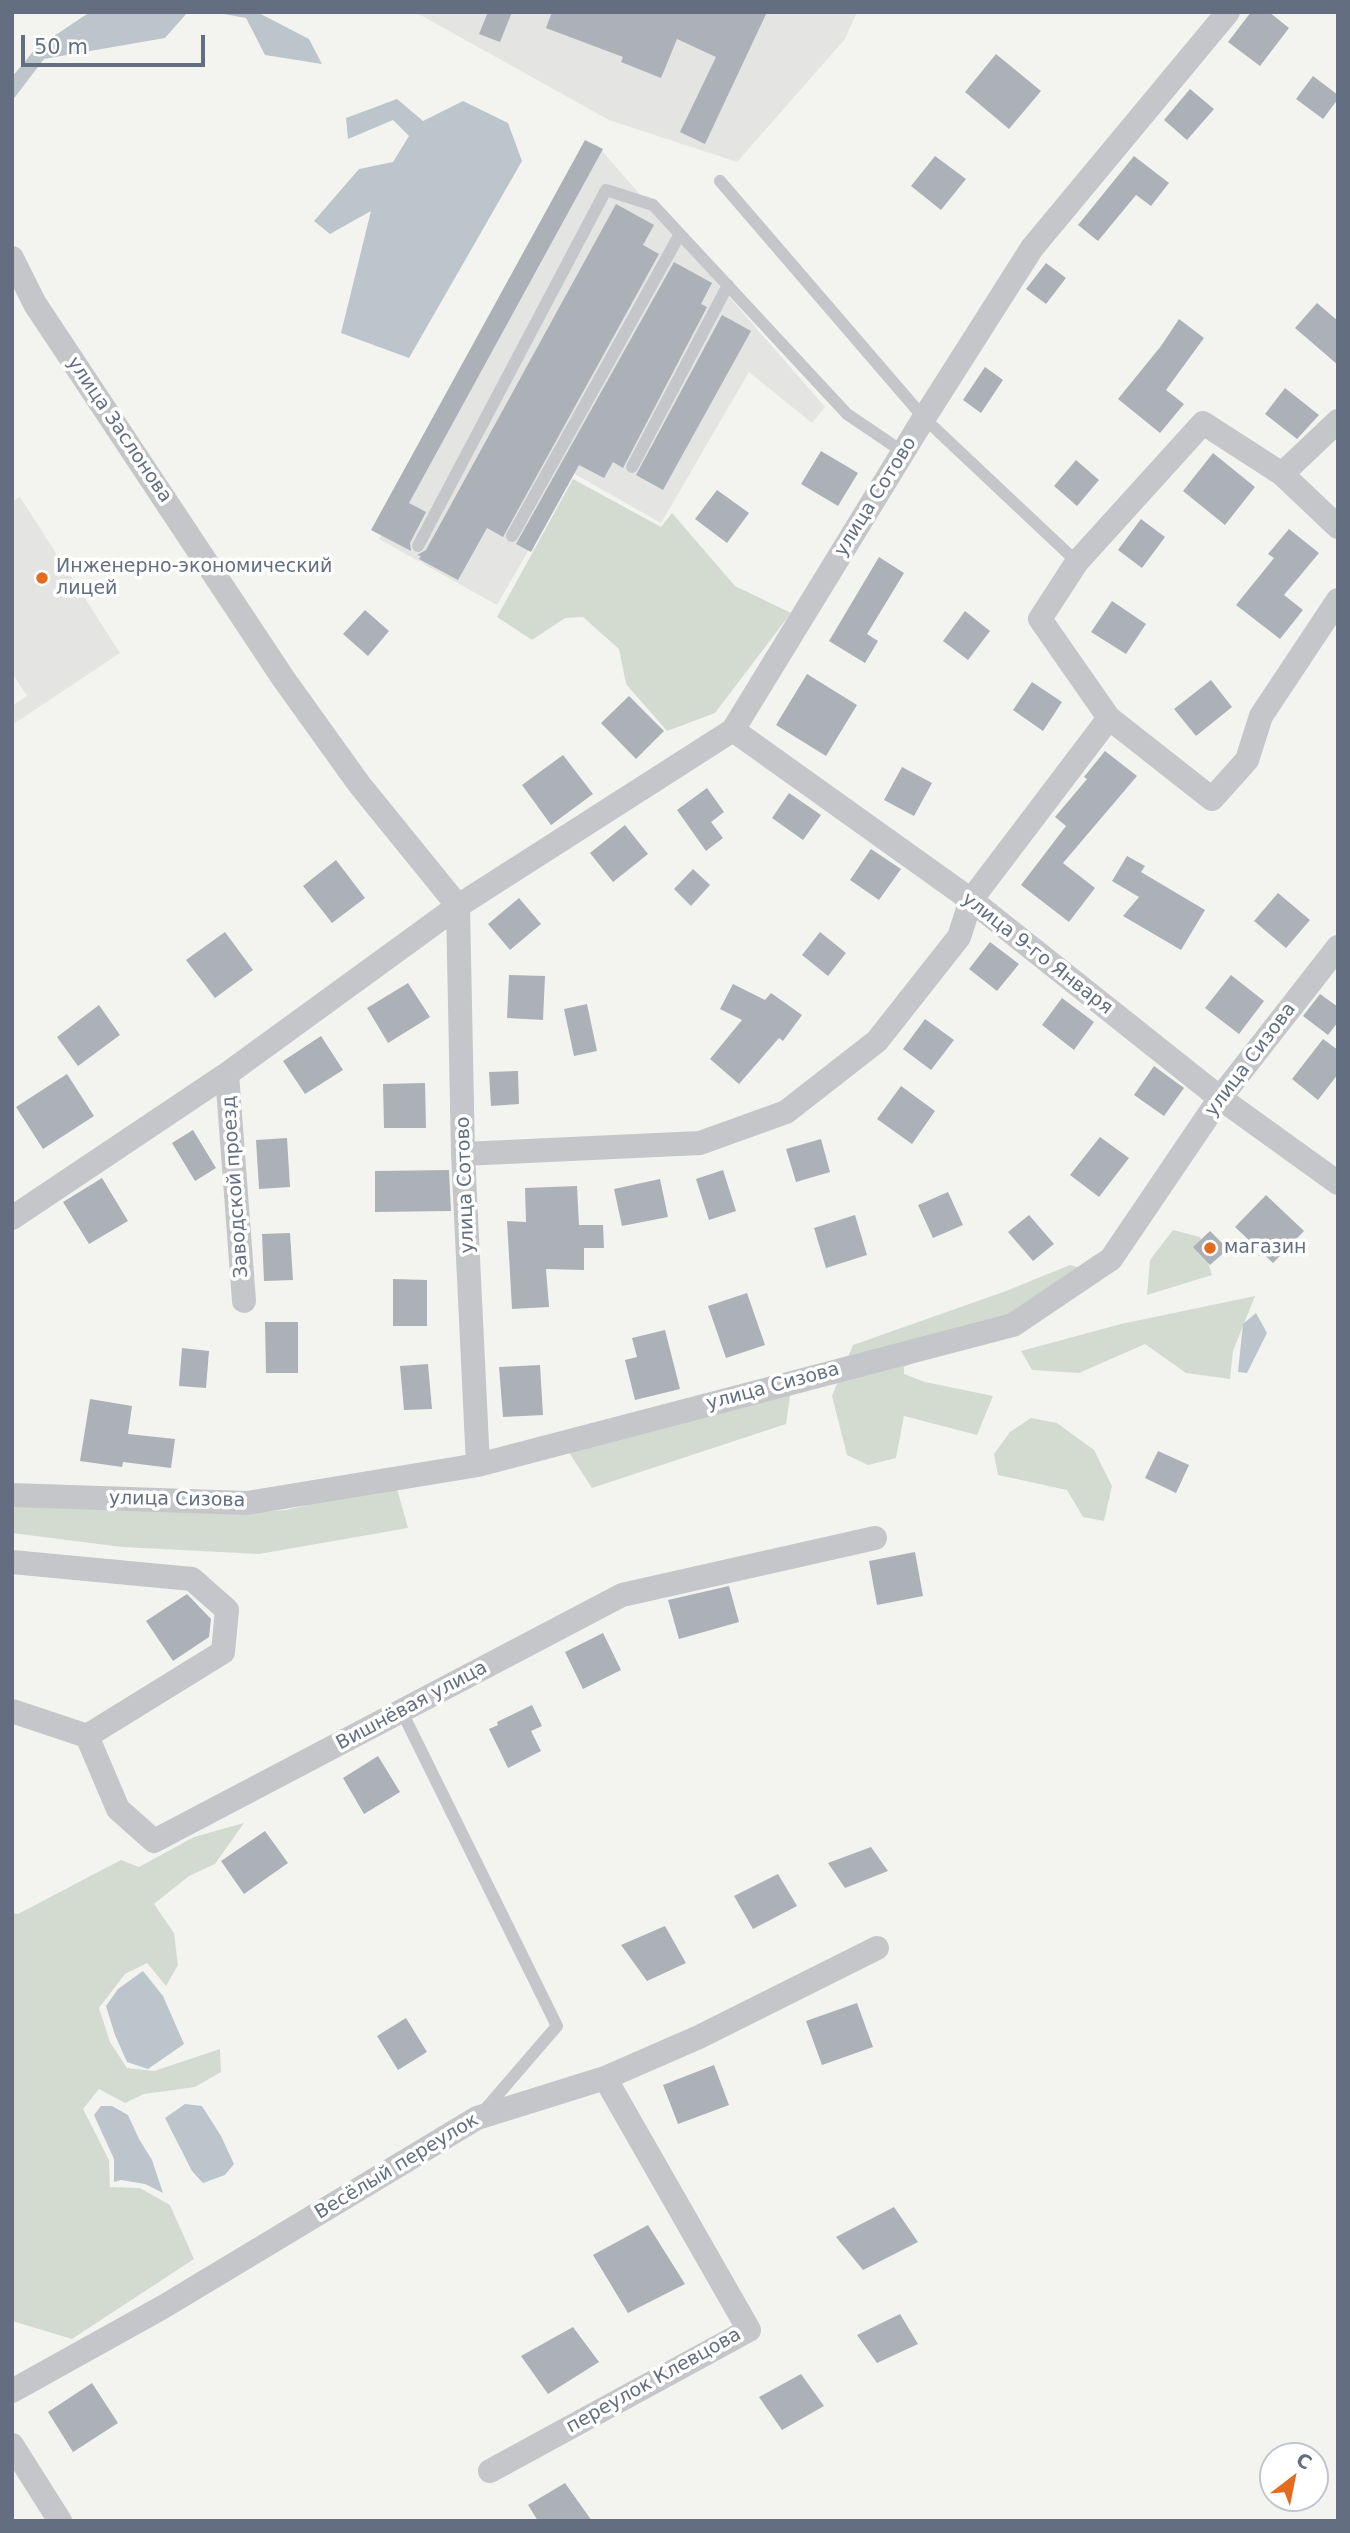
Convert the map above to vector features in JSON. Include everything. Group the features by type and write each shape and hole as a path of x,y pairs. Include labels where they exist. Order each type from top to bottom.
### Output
{"street":[{"name":"улица Сотово","path":"12,1218 227,1074 458,906 733,730 924,418 1032,248 1228,12"},
{"name":"улица Заслонова","path":"12,258 35,304 283,678 359,784 458,906"},
{"path":"1282,474 1338,421"},
{"path":"1338,527 1282,474 1203,423 1077,562 1040,619 1109,718 1212,799 1247,760 1261,716 1338,600"},
{"path":"463,1154 699,1143 786,1112 877,1041 959,937 971,900 1109,718"},
{"name":"улица 9-го Января","path":"733,730 971,900 1220,1098 1338,1183"},
{"name":"улица Сотово","path":"458,906 463,1154 478,1465"},
{"name":"улица Сизова","path":"24,1496 247,1503 478,1465 1013,1325 1111,1259 1220,1098 1338,947"},
{"name":"Заводской проезд","path":"227,1074 244,1301"},
{"name":"Вишнёвая улица","path":"87,1736 118,1809 154,1841 622,1595 875,1538"},
{"path":"12,1562 192,1579 227,1610 223,1652 87,1736 12,1711"},
{"name":"Весёлый переулок","path":"12,2391 163,2307 477,2118 605,2078 699,2037 877,1948"},
{"name":"переулок Клевцова","path":"490,2471 749,2330 605,2078"},
{"path":"12,2445 60,2521"}],"lane":[{"path":"720,181 924,418 1077,562"},
{"path":"418,546 606,190 653,205 847,414 903,452"},
{"path":"512,536 680,234"},
{"path":"632,467 728,285"},
{"path":"402,1712 557,2026 477,2118"}],"shaded area":[{"path":"90,12 188,12 165,38 44,59 12,101 12,77 36,48"},
{"path":"213,12 257,12 309,39 322,64 265,55 246,18"},
{"path":"415,12 857,12 845,39 737,162 609,120"},
{"path":"397,99 423,121 463,101 508,123 522,161 409,358 341,333 371,211 330,234 314,221 359,169 393,162 409,136 393,120 348,139 346,118"},
{"path":"596,144 825,407 812,423 749,372 661,523 573,473 497,605 379,539"},
{"path":"573,479 661,527 672,513 735,586 791,613 715,713 667,731 626,684 619,649 583,617 565,618 532,640 497,617"},
{"name":"Инженерно-экономический лицей","path":"20,497 120,653 12,725 12,706 27,696 12,673 12,502"},
{"path":"1173,1230 1200,1237 1212,1275 1147,1295 1150,1260"},
{"path":"1070,1265 1080,1268 1022,1316 904,1367 904,1374 925,1382 993,1396 977,1435 904,1416 896,1458 868,1465 847,1455 832,1396 853,1345 1006,1291"},
{"path":"1255,1296 1233,1351 1230,1379 1186,1373 1145,1344 1079,1373 1032,1370 1021,1351 1121,1324"},
{"path":"1256,1313 1267,1333 1247,1373 1238,1372 1243,1324"},
{"path":"791,1390 786,1424 592,1488 568,1451"},
{"path":"1031,1418 1057,1423 1094,1450 1112,1486 1104,1521 1083,1517 1067,1490 998,1475 994,1454 1010,1432"},
{"path":"396,1485 408,1528 259,1554 122,1547 12,1533 12,1504 225,1514 286,1510"},
{"path":"244,1823 215,1864 189,1876 154,1904 174,1933 178,1965 166,1986 147,1963 125,1974 99,2008 110,2042 127,2068 154,2071 220,2049 221,2072 195,2087 144,2094 125,2103 99,2089 83,2109 109,2160 110,2187 140,2188 170,2205 194,2259 72,2339 12,2321 12,1913 18,1914 121,1860 139,1867 194,1837"},
{"path":"143,1971 163,1996 184,2044 148,2069 127,2062 106,2006 118,1989"},
{"path":"185,2104 202,2106 221,2136 234,2164 225,2175 203,2183 192,2171 165,2118"},
{"path":"101,2106 112,2106 128,2115 152,2160 163,2193 145,2184 121,2180 114,2182 114,2159 94,2115"}],"building":[{"path":"488,12 512,12 500,42 479,34"},
{"path":"552,12 767,12 705,144 680,132 716,57 677,39 661,78 621,62 623,57 546,28"},
{"path":"1251,12 1269,12 1289,28 1260,66 1228,42"},
{"path":"996,54 1041,91 1009,129 965,92"},
{"path":"1313,76 1338,95 1338,99 1323,119 1296,99"},
{"path":"1190,89 1214,109 1187,140 1164,120"},
{"path":"585,140 603,149 409,503 426,512 410,543 411,551 371,530"},
{"path":"935,156 966,179 941,210 911,186"},
{"path":"1134,156 1169,183 1151,206 1136,195 1098,241 1078,225"},
{"path":"616,204 654,225 643,245 659,254 503,537 487,528 458,580 419,559 421,556 417,555 426,550"},
{"path":"674,262 712,283 701,304 707,307 623,468 613,462 604,478 579,465 531,552 516,544"},
{"path":"1046,263 1066,278 1046,304 1026,289"},
{"path":"1317,303 1338,321 1338,365 1295,328"},
{"path":"722,315 751,331 663,490 636,475"},
{"path":"1179,319 1204,338 1166,390 1184,404 1160,433 1118,399"},
{"path":"985,367 1003,380 981,413 963,400"},
{"path":"1285,388 1319,415 1297,439 1265,414"},
{"path":"821,451 858,473 838,506 801,484"},
{"path":"1213,453 1255,487 1225,525 1183,491"},
{"path":"1076,460 1099,480 1077,506 1054,486"},
{"path":"717,490 749,513 727,543 695,519"},
{"path":"1141,519 1165,537 1142,568 1118,550"},
{"path":"1289,529 1319,553 1284,595 1303,610 1280,639 1236,605 1274,558 1268,554"},
{"path":"879,557 904,573 867,634 878,641 865,663 829,641"},
{"path":"1112,601 1146,624 1126,654 1091,632"},
{"path":"365,610 389,631 368,656 343,634"},
{"path":"965,611 990,631 968,660 943,641"},
{"path":"807,674 857,705 826,756 776,725"},
{"path":"1211,680 1232,707 1196,736 1174,709"},
{"path":"1032,682 1062,702 1043,731 1013,710"},
{"path":"629,696 664,731 636,759 601,723"},
{"path":"1105,751 1137,776 1063,863 1095,888 1069,922 1021,885 1066,826 1055,817 1087,779 1084,777"},
{"path":"563,755 593,794 551,825 522,785"},
{"path":"902,767 932,783 914,816 884,800"},
{"path":"707,788 724,812 711,822 723,838 706,851 677,810"},
{"path":"789,793 821,815 803,840 772,818"},
{"path":"625,825 648,854 613,882 590,853"},
{"path":"871,849 901,869 879,900 850,880"},
{"path":"1127,856 1145,866 1141,872 1205,910 1181,950 1123,916 1139,897 1112,881"},
{"path":"336,860 365,898 332,923 303,886"},
{"path":"693,869 710,885 691,906 674,889"},
{"path":"1278,893 1310,920 1286,948 1254,921"},
{"path":"519,898 541,924 510,950 488,924"},
{"path":"225,932 253,970 215,998 186,960"},
{"path":"820,932 846,953 828,976 802,955"},
{"path":"990,942 1019,964 997,991 969,969"},
{"path":"509,975 545,976 543,1020 507,1018"},
{"path":"1231,975 1264,1001 1239,1034 1205,1008"},
{"path":"408,983 430,1017 388,1043 367,1008"},
{"path":"733,984 765,1000 771,993 802,1015 783,1041 779,1038 739,1084 710,1059 742,1020 720,1009"},
{"path":"1320,994 1338,1007 1338,1022 1328,1035 1303,1016"},
{"path":"1062,998 1094,1022 1074,1050 1042,1025"},
{"path":"587,1004 597,1051 574,1056 564,1009"},
{"path":"99,1005 120,1035 78,1066 57,1037"},
{"path":"925,1019 954,1040 931,1070 903,1049"},
{"path":"321,1036 343,1070 305,1094 283,1061"},
{"path":"1323,1039 1338,1050 1338,1074 1318,1100 1292,1079"},
{"path":"1154,1066 1184,1088 1164,1116 1134,1095"},
{"path":"518,1071 519,1104 491,1106 489,1072"},
{"path":"67,1074 94,1116 43,1149 16,1107"},
{"path":"425,1083 426,1128 384,1128 383,1084"},
{"path":"901,1086 935,1111 912,1144 877,1119"},
{"path":"193,1130 216,1168 195,1181 172,1143"},
{"path":"1100,1137 1129,1158 1099,1197 1070,1175"},
{"path":"287,1138 290,1187 259,1189 256,1140"},
{"path":"821,1139 830,1172 796,1182 786,1149"},
{"path":"449,1170 451,1211 375,1212 375,1171"},
{"path":"723,1170 736,1211 709,1220 696,1179"},
{"path":"102,1178 128,1221 89,1244 63,1202"},
{"path":"660,1179 668,1217 622,1226 614,1189"},
{"path":"577,1186 579,1225 603,1225 604,1248 584,1248 584,1270 546,1269 549,1307 512,1309 507,1221 526,1222 525,1188"},
{"path":"948,1192 963,1225 933,1238 918,1205"},
{"path":"1266,1195 1304,1231 1273,1263 1235,1227"},
{"path":"855,1215 867,1255 826,1268 814,1228"},
{"path":"1029,1215 1054,1244 1033,1261 1008,1232"},
{"name":"магазин","path":"1210,1231 1228,1249 1210,1265 1193,1247"},
{"path":"290,1233 293,1280 264,1281 262,1234"},
{"path":"393,1279 427,1280 427,1326 393,1326"},
{"path":"747,1293 765,1345 726,1358 708,1306"},
{"path":"265,1322 298,1322 298,1373 266,1373"},
{"path":"665,1330 680,1389 635,1400 625,1360 637,1357 632,1338"},
{"path":"182,1348 209,1351 206,1388 179,1386"},
{"path":"428,1364 432,1409 404,1410 400,1366"},
{"path":"540,1365 543,1415 503,1417 499,1367"},
{"path":"90,1399 132,1406 128,1434 175,1439 171,1468 123,1462 122,1467 80,1461"},
{"path":"1158,1451 1189,1465 1176,1493 1145,1478"},
{"path":"915,1552 923,1596 877,1605 869,1561"},
{"path":"729,1586 739,1622 679,1639 668,1600"},
{"path":"187,1594 211,1619 209,1637 173,1661 146,1621"},
{"path":"603,1633 621,1670 583,1689 565,1652"},
{"path":"532,1705 542,1726 531,1731 541,1751 508,1768 489,1729 498,1725 497,1722"},
{"path":"378,1756 400,1792 364,1814 343,1778"},
{"path":"265,1831 288,1863 244,1894 221,1861"},
{"path":"871,1847 888,1871 845,1888 828,1863"},
{"path":"778,1874 797,1906 753,1929 734,1896"},
{"path":"665,1926 686,1963 647,1981 621,1945"},
{"path":"857,2003 873,2047 822,2065 806,2021"},
{"path":"406,2018 427,2052 398,2070 377,2036"},
{"path":"714,2065 729,2105 678,2124 663,2085"},
{"path":"894,2207 918,2242 863,2270 836,2237"},
{"path":"648,2225 685,2284 628,2313 593,2255"},
{"path":"900,2314 918,2344 877,2363 857,2335"},
{"path":"573,2327 599,2362 548,2394 521,2356"},
{"path":"801,2374 824,2406 782,2430 759,2397"},
{"path":"92,2383 118,2423 73,2452 48,2412"},
{"path":"565,2483 592,2521 538,2521 528,2505"}],"place":[{"name":"Инженерно-экономический лицей","path":"42,578"},
{"name":"магазин","path":"1210,1248"}]}
